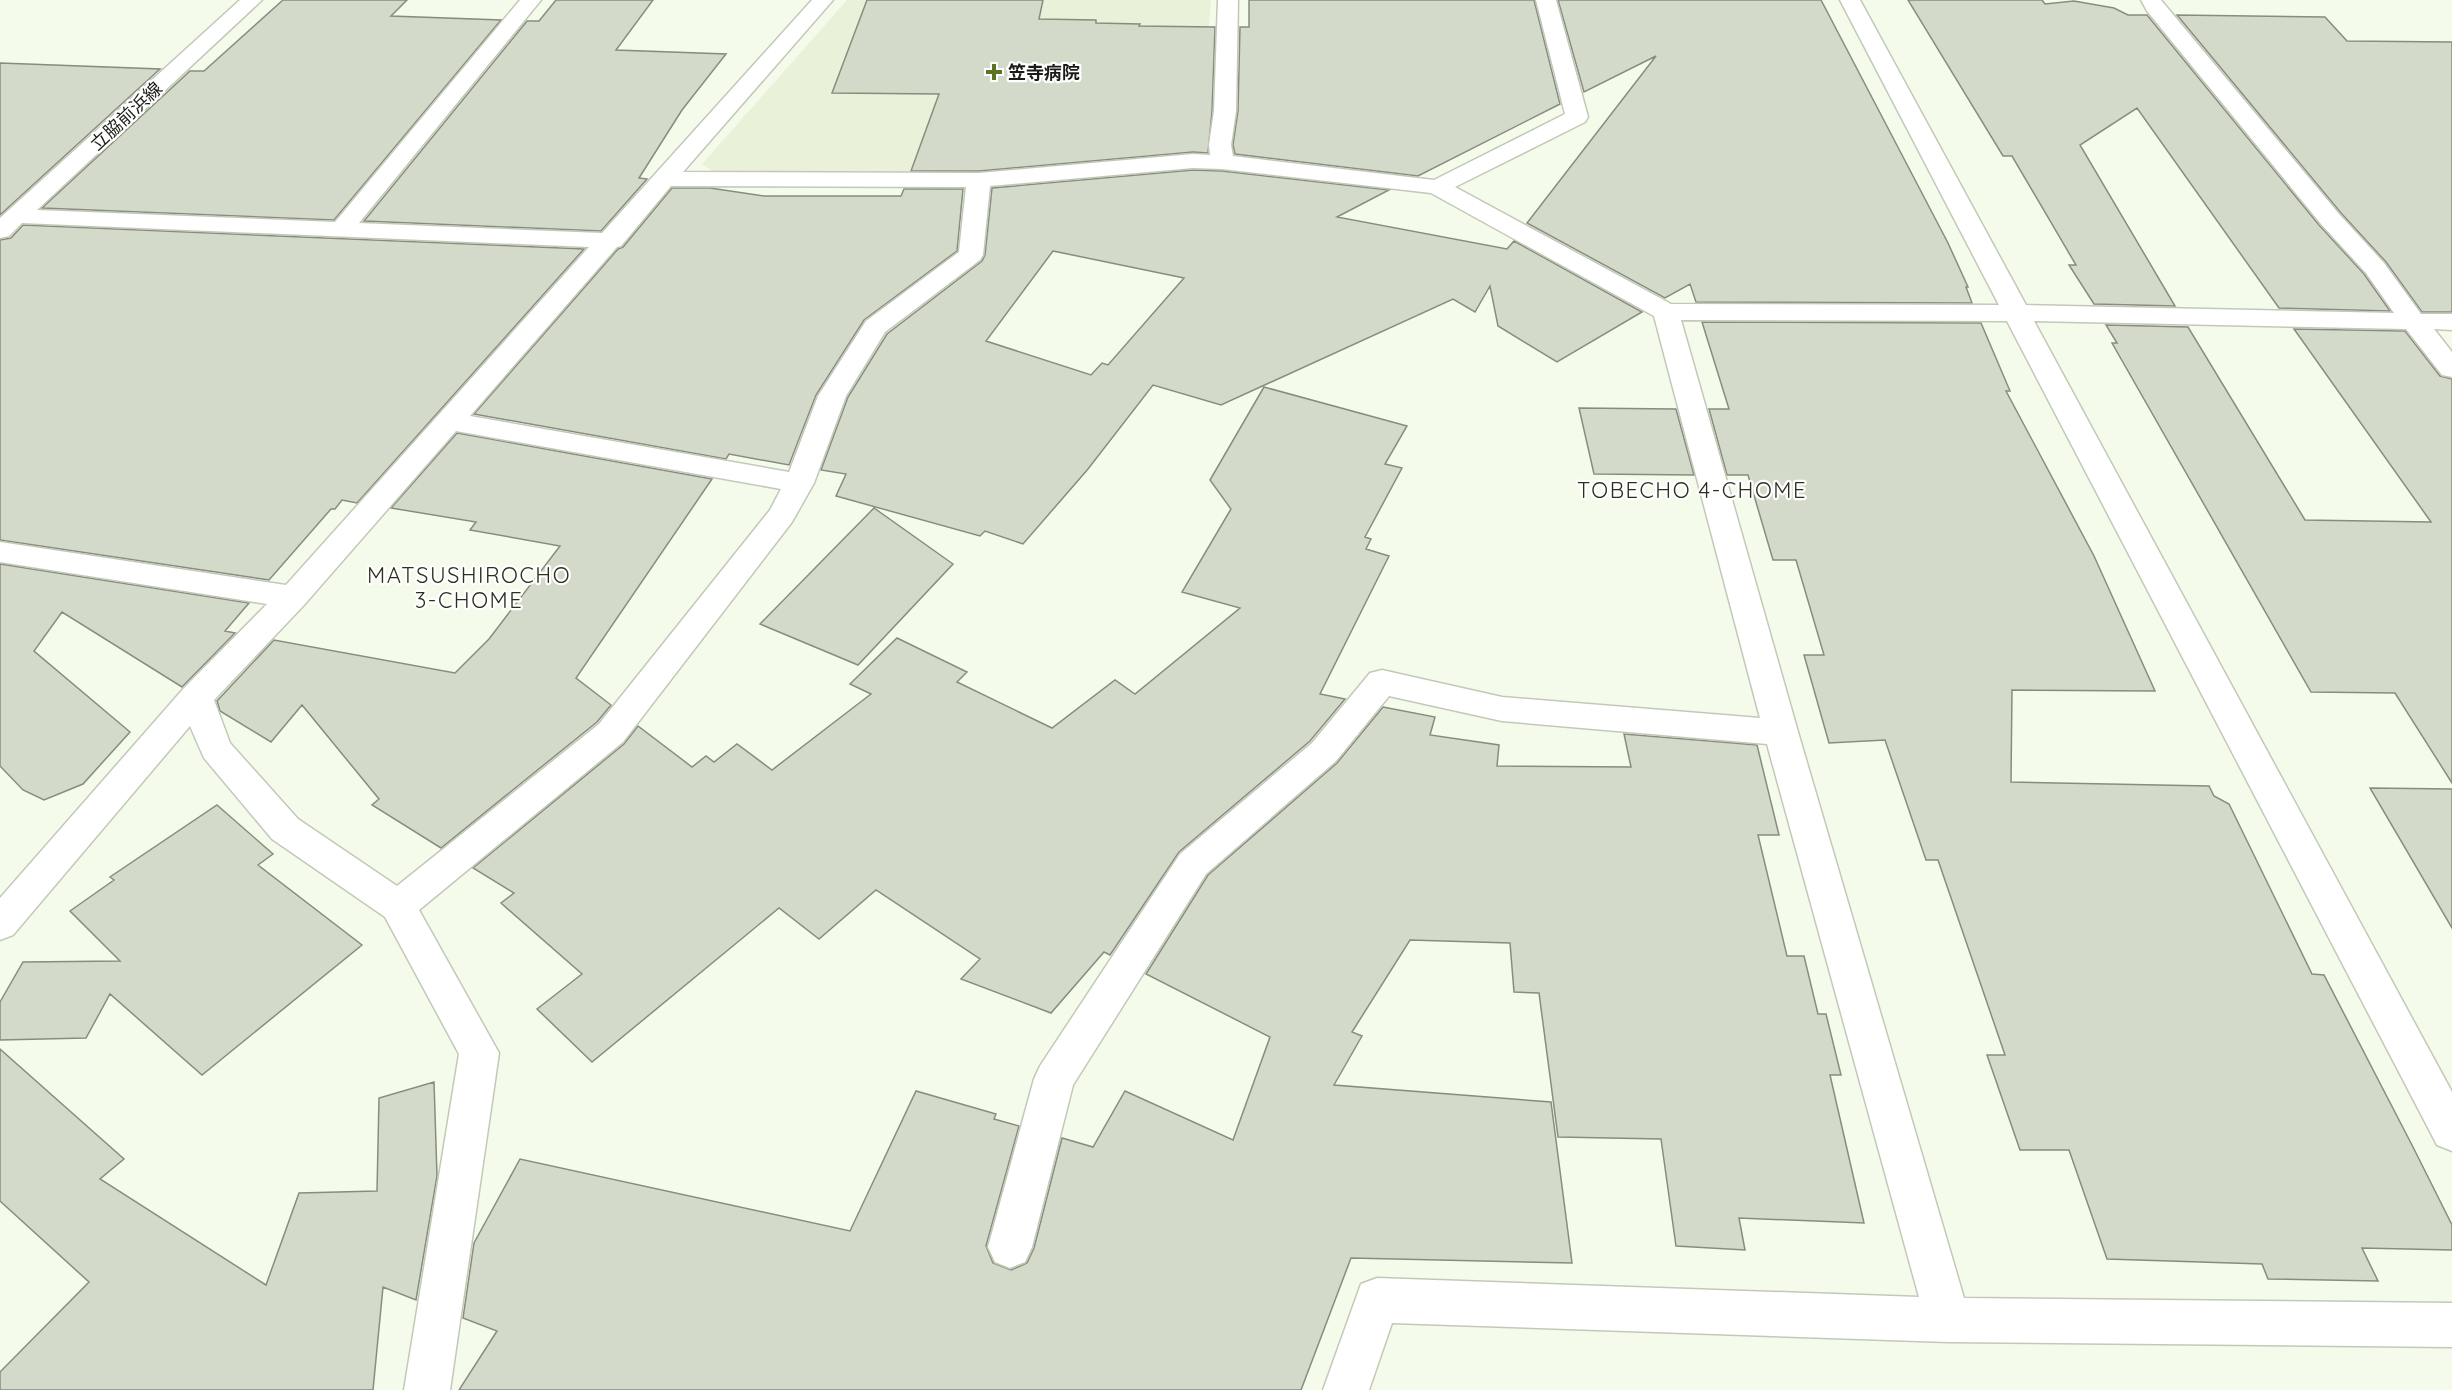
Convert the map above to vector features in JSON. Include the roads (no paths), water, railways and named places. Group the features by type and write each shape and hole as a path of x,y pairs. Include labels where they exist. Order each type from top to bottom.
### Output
{"street":[{"name":"立脇前浜線","path":"9,223 252,0"},
{"path":"340,231 531,0"},
{"path":"0,924 196,698 293,597 612,241 823,0"},
{"path":"1222,162 1220,145 1225,111 1228,0"},
{"path":"1437,187 1577,117 1546,0"},
{"path":"1850,0 2452,1132"},
{"path":"2151,0 2154,7 2322,210 2374,268 2452,369"},
{"path":"666,179 980,180 1193,161 1222,162 1437,187 1666,312 2017,313 2452,322"},
{"path":"398,906 611,733 782,515 799,483 832,396 875,327 971,255 980,180"},
{"path":"9,223 340,231 612,241"},
{"path":"1666,312 1781,732 1948,1320"},
{"path":"449,421 799,483"},
{"path":"0,552 293,597"},
{"path":"1010,1247 1054,1079 1193,864 1324,752 1382,682 1502,709 1781,732"},
{"path":"196,698 216,748 285,829 398,906 479,1053 427,1390"},
{"path":"1346,1390 1377,1300 1948,1320 2452,1325"}],"place":[{"name":"笠寺病院","path":"994,72"}],"district":[{"name":"TOBECHO 4-CHOME","path":"1692,490"},
{"name":"MATSUSHIROCHO 3-CHOME","path":"469,588"}]}
